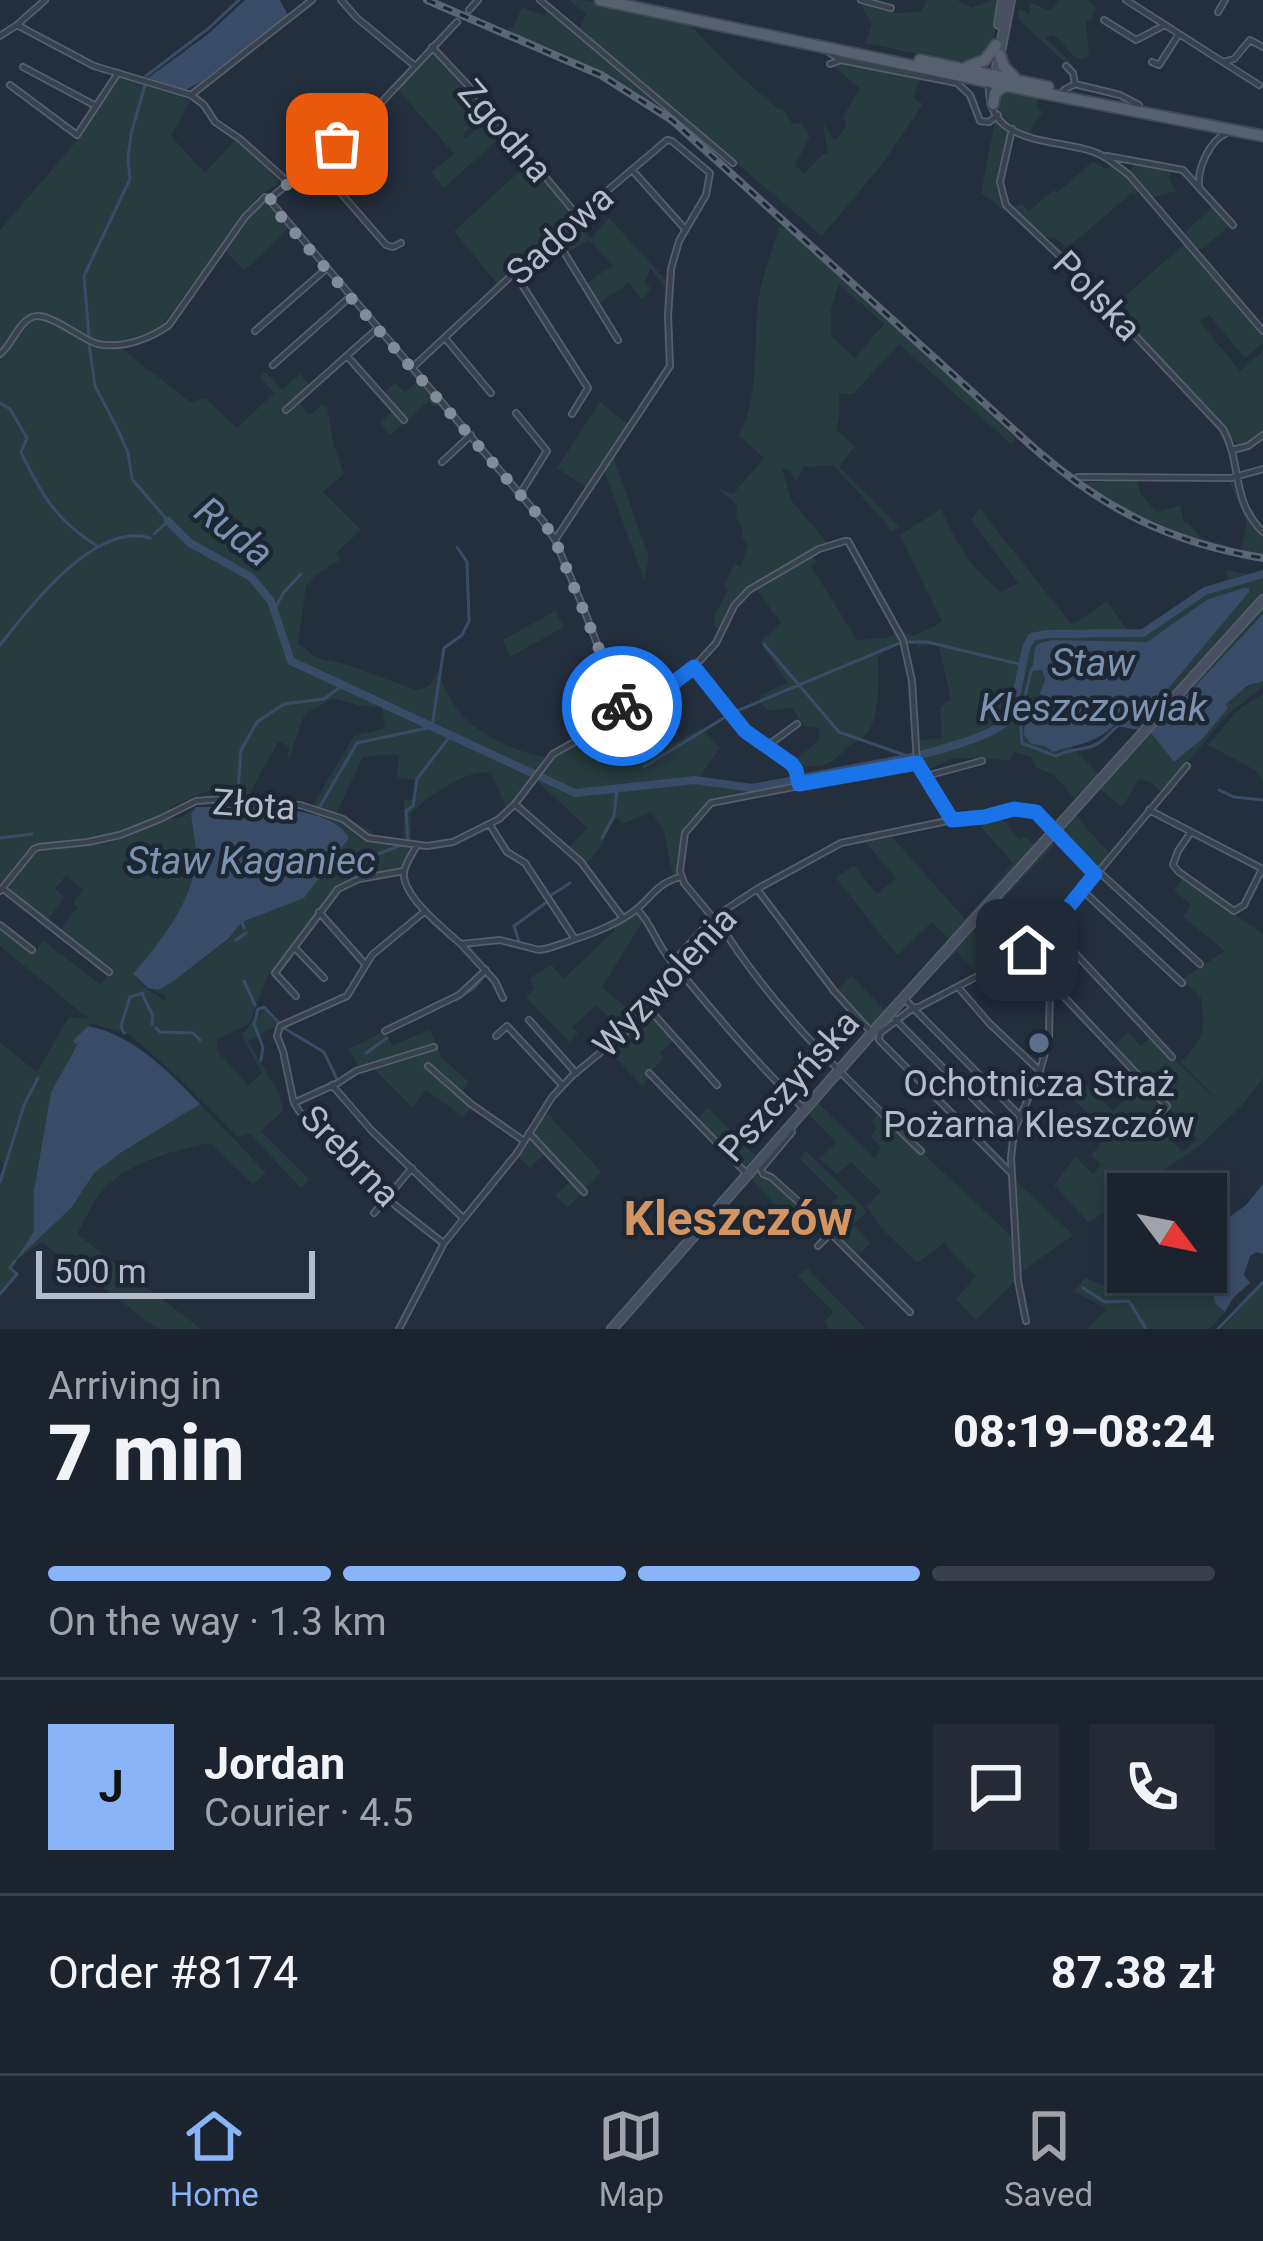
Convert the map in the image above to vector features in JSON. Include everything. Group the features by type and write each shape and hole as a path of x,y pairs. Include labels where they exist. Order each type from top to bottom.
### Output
{"main road":[{"path":"600,0 1263,136"},
{"path":"628,0 962,69 992,82 1070,87 1263,136"},
{"path":"996,112 998,90 992,82 1007,0"},
{"path":"962,69 983,62 998,50"},
{"path":"998,50 1006,70 1022,82"},
{"path":"1154,114 1160,120 1216,135 1263,136"},
{"path":"904,998 1263,600"},
{"name":"Pszczyńska","path":"612,1329 904,998"}],"street":[{"path":"191,95 312,0"},
{"path":"341,0 415,66"},
{"path":"469,10 478,0"},
{"path":"540,0 733,163"},
{"path":"861,0 891,8"},
{"path":"1126,0 1259,85"},
{"path":"1218,12 1225,0"},
{"path":"0,36 42,1"},
{"path":"1104,20 1136,40 1165,25"},
{"path":"270,200 363,122 457,22"},
{"path":"17,25 76,58 191,95 216,123 289,183"},
{"path":"1153,62 1159,65 1179,34"},
{"path":"1223,62 1234,59 1250,40 1263,47"},
{"name":"Zgodna","path":"432,47 578,216"},
{"path":"826,50 841,60 957,82 970,95 980,122 989,122 996,112 1012,129 1034,139 1177,167 1195,175 1234,225"},
{"path":"826,50 830,64 841,60"},
{"path":"1066,66 1073,74 1070,87"},
{"path":"23,67 97,106"},
{"path":"10,85 77,135 118,73"},
{"name":"Polska","path":"1012,129 1000,182 1006,206 1066,262 1219,424 1232,450 1245,510 1263,532"},
{"path":"1195,175 1216,135"},
{"name":"Sadowa","path":"413,367 554,236 670,140 710,173 706,195 686,231"},
{"path":"1101,154 1129,175 1263,332"},
{"path":"1129,175 1135,161"},
{"path":"314,162 386,245 401,243"},
{"path":"555,540 670,366 671,269 686,231 633,171"},
{"path":"0,354 29,318 37,315 95,343 116,346 158,333 169,325 244,217 265,196 555,540 623,712"},
{"path":"554,236 618,340"},
{"path":"255,331 327,268"},
{"path":"515,274 587,388 572,414"},
{"path":"273,365 351,296"},
{"path":"286,410 378,328"},
{"path":"445,338 491,393"},
{"path":"347,356 404,420"},
{"path":"516,412 547,451 520,494"},
{"path":"442,461 471,435"},
{"path":"1232,450 1263,435"},
{"path":"1078,476 1236,477 1263,469"},
{"name":"Złota","path":"1,890 34,849 120,835 196,801 300,805 343,819 368,838 417,845 446,844 490,826 515,804 553,754 663,692 694,667 708,653 740,598 819,549 848,541 906,647 917,763"},
{"path":"694,667 731,716 792,764 799,784"},
{"path":"766,746 797,724"},
{"path":"926,776 982,761"},
{"path":"921,1151 756,978 680,877 685,833 711,803 799,784 917,763 952,820"},
{"name":"Pszczyńska","path":"875,1035 913,1008 1027,950 1050,930 1187,766"},
{"path":"515,804 581,862 623,919"},
{"name":"Wyzwolenia","path":"399,1329 444,1243 501,1174 562,1085 628,1030 674,962 714,917 841,843 1023,808 1040,814 1096,872 1200,964"},
{"path":"1149,810 1262,869 1244,905 1234,911 1173,865 1191,832"},
{"path":"490,826 508,853 524,862 575,939"},
{"path":"417,845 404,880 424,912 486,970 503,998"},
{"path":"296,996 274,973 338,889 359,879 404,871"},
{"path":"461,944 500,940 539,950 575,939 623,919 657,886 680,877"},
{"path":"1,890 109,972"},
{"path":"757,890 819,972 890,1052 1011,1173"},
{"path":"1082,890 1182,982"},
{"path":"637,909 666,955 722,1024 804,1109"},
{"path":"319,912 365,964"},
{"name":"Srebrna","path":"424,912 372,955 346,996 280,1026 277,1036 299,1111 387,1198 444,1243"},
{"path":"0,925 32,950"},
{"path":"1050,930 1172,1057"},
{"path":"294,946 324,978"},
{"path":"1027,950 1050,982 1167,1106 1153,1121"},
{"path":"385,1031 459,995 486,970"},
{"path":"1026,1322 1018,1281 1013,1138 1049,1037 1050,982"},
{"path":"958,986 1040,1071"},
{"name":"Pszczyńska","path":"904,998 913,1008"},
{"path":"647,1007 717,1085"},
{"path":"913,1008 1020,1116"},
{"path":"896,1019 1013,1138"},
{"path":"530,1020 576,1073"},
{"path":"496,1036 507,1026 562,1085"},
{"path":"295,1103 364,1067 434,1047"},
{"path":"428,1066 471,1105 524,1141"},
{"path":"649,1072 747,1174"},
{"path":"332,1085 463,1218"},
{"path":"788,1127 790,1135 761,1169 763,1174 910,1312"},
{"path":"529,1132 584,1192"},
{"path":"374,1213 412,1168"},
{"path":"818,1246 830,1234"}],"green space":[{"path":"569,0 690,25 792,123 802,124 810,136 795,166 805,173 823,154 828,155 823,123 837,139 860,88 833,66 846,61 920,79 913,97 923,104 883,163 822,236 580,29 586,14"},
{"path":"928,0 957,0 972,8 1002,0 992,44 968,64 866,43 872,24 861,6 920,12"},
{"path":"1060,0 1088,0 1096,8 1091,20 1086,20 1089,55 1082,60 1053,35 1045,38 1074,65 1072,69 1018,19 1022,9 1030,16 1029,2 1050,11"},
{"path":"522,7 544,16 548,10 672,115 592,68 507,32"},
{"path":"433,51 488,112 463,134 465,139 490,117 504,134 444,188 431,172 454,154 397,88"},
{"path":"120,78 191,99 171,136 205,173 236,139 280,182 257,197 163,324 114,343 192,403 207,400 237,428 274,393 260,377 265,372 282,389 300,374 311,386 298,402 309,415 322,405 327,408 344,474 323,492 361,530 335,554 341,559 306,586 298,643 317,658 416,690 430,685 437,671 469,722 500,742 546,757 507,809 491,773 470,775 448,785 410,814 412,842 403,840 404,800 412,800 415,780 397,777 399,756 363,757 336,814 377,837 410,845 411,853 402,869 356,877 338,887 267,977 251,1020 217,1039 217,1051 248,1085 262,1073 241,1034 264,1009 278,1025 248,1042 279,1093 283,1111 261,1131 309,1179 301,1188 250,1134 238,1137 130,1035 91,1023 74,1041 77,1045 51,1092 34,1190 34,1231 21,1255 72,1207 94,1173 200,1104 266,1173 253,1184 210,1143 167,1154 113,1181 98,1196 77,1234 201,1329 158,1329 42,1242 17,1260 10,1270 18,1276 0,1296 0,1180 5,1164 0,1159 0,1043 37,1072 69,1017 89,1019 0,946 0,927 33,954 44,941 101,985 110,971 59,931 77,908 73,902 83,890 66,875 55,889 65,897 46,921 5,888 12,874 0,889 0,230 80,137","holes":["332,698 382,707 385,728 354,736 312,807 316,814 265,912 242,922 228,940 171,983 158,990 150,988 167,997 161,1001 133,974 178,914 194,873 191,814 196,807 172,819 170,807 212,789 251,794 278,741 290,747 289,758 307,713"]},
{"path":"1005,89 1038,96 1036,107 1043,112 1031,133 1016,127 995,106 997,94"},
{"path":"995,121 1008,132 998,184 1009,215 981,193"},
{"path":"1093,161 1106,169 1113,165 1126,175 1136,195 1132,193 1067,248 1043,236 1013,209 1021,203 1029,211"},
{"path":"530,162 573,215 499,286 454,231"},
{"path":"1136,163 1173,169 1169,179 1177,191 1153,197 1130,171"},
{"path":"266,201 288,229 244,271 225,250"},
{"path":"1213,207 1229,226 1197,249 1184,233"},
{"path":"579,218 591,238 609,218 667,281 666,288 650,268 645,283 651,288 642,299 629,283 600,303 587,283 613,265 589,240 568,252 557,237"},
{"path":"779,227 789,229 890,319 1015,438 1011,444 899,344 853,394 839,394 836,430 855,446 839,467 900,527 890,532 833,465 803,467 797,481 782,469 791,500 827,543 741,593 720,630 714,626 715,614 728,591 725,584 734,564 741,567 748,543 741,537 737,505 718,489 733,494 764,458 739,435 751,401 760,292","holes":["839,284 884,324 855,358 831,336 831,309"]},
{"path":"1185,244 1263,336 1263,343 1245,358 1209,315 1200,322 1240,371 1263,351 1263,431 1249,442 1237,444 1112,307"},
{"path":"420,379 441,403 435,407 429,401 390,435 380,423 392,411 380,397 395,383 405,392"},
{"path":"600,402 629,425 588,488 557,468"},
{"path":"613,456 649,558 644,580 604,470"},
{"path":"1137,480 1141,495 1157,512 1180,505 1184,522 1201,538 1241,550 1247,523 1229,481 1233,480 1243,512 1263,535 1263,555 1216,545 1170,530 1086,483"},
{"path":"941,509 966,555 1002,592 1018,583 971,519 980,509 1072,625 1107,601 1129,633 1141,632 1202,588 1228,579 1227,570 1263,578 1263,595 1138,733 1138,725 1248,592 1244,588 1208,599 1147,642 1035,647 1032,670 1042,669 1049,704 1035,710 1025,735 1031,744 1071,746 1100,775 1075,799 1054,775 1035,767 1032,757 1014,752 1010,760 953,758 925,771 919,763 918,740 942,738 940,708 951,699 938,643 907,644 902,631 914,636 942,622 900,535"},
{"path":"812,556 817,563 811,566 857,640 897,633 900,639 878,657 877,707 867,733 831,761 814,767 792,763 819,740 819,728 804,726 792,708 769,711 759,702 761,695 788,683 760,642 781,623 757,590"},
{"path":"1263,605 1263,614 1151,733 1173,761 1237,694 1263,681 1263,687 1229,713 1162,792 1139,779 1122,807 1097,786"},
{"path":"555,611 564,627 510,657 503,640"},
{"path":"1263,694 1263,780 1255,770 1208,745 1237,711"},
{"path":"701,728 720,748 699,778 743,786 797,783 714,799 684,830 678,875 673,876 664,831 651,812 622,824 616,817 586,864 568,848 587,828 536,780 552,757 589,737 613,766 641,762"},
{"path":"999,815 1019,840 1025,837 1035,846 950,940 932,922 897,955 836,878 854,865 877,894 896,878 865,842 892,837 965,919 1013,863 975,820"},
{"path":"1075,815 1109,853 1097,869 1062,833"},
{"path":"1054,837 1054,845 973,932 999,961 977,974 957,952 942,964 941,962"},
{"path":"1183,878 1263,934 1263,1078 1203,1143 1160,1173 1107,1173 1107,1210 1089,1223 1054,1185 1075,1157 1093,1174 1101,1165 1091,1155 1110,1134 1062,1089 1075,1074 1113,1111 1142,1082 1164,1106 1151,1121 1182,1152 1197,1139 1114,1047 1128,1032 1141,1046 1151,1037 1230,1113 1178,1060 1195,1046 1203,1018 1201,998 1179,977 1225,951 1183,917 1191,905 1174,890"},
{"path":"637,913 642,923 602,987 638,1017 621,1033 597,1005 572,1027 578,1033 569,1042 526,997 535,988 529,978 552,965 563,979 614,927"},
{"path":"851,976 886,1011 869,1028 837,990"},
{"path":"647,1010 674,1040 660,1053 664,1058 642,1085 609,1052"},
{"path":"430,1030 442,1058 469,1082 460,1095 472,1107 463,1117 426,1090 412,1107 372,1067 361,1072 349,1049 385,1031 392,1045"},
{"path":"817,1102 875,1159 881,1148 870,1136 877,1128 871,1122 879,1112 1012,1237 1016,1280 976,1320 956,1299 976,1276 944,1243 917,1263 880,1227 866,1204 881,1191 851,1162 837,1174 819,1159 836,1143 808,1113"},
{"path":"708,1107 755,1156 744,1168 697,1121"},
{"path":"546,1112 601,1172 567,1208 555,1195 572,1180 546,1153 530,1168 518,1156"},
{"path":"806,1151 863,1206 866,1213 853,1224 870,1243 857,1257 816,1218 838,1197 799,1158"},
{"path":"759,1168 759,1177 770,1178 800,1206 782,1227 773,1216 777,1207 751,1178"},
{"path":"1018,1183 1073,1235 1021,1272 1012,1191"},
{"path":"807,1268 866,1329 829,1329 825,1321 834,1312 798,1276"},
{"path":"1085,1278 1107,1287 1107,1293 1211,1293 1225,1312 1209,1329 1087,1329 1107,1309 1074,1291"},
{"path":"1263,1283 1263,1329 1222,1329"}],"water":[{"path":"245,0 280,0 288,15 186,90 148,78 208,34"},
{"name":"Staw Kleszczowiak","path":"1244,588 1249,592 1138,725 1114,725 1093,740 1053,752 1031,744 1024,735 1025,718 1049,703 1040,693 1045,680 1042,670 1032,671 1035,647 1040,643 1147,642 1208,599"},
{"name":"Staw Kleszczowiak","path":"1263,614 1263,681 1247,686 1226,704 1228,708 1203,738 1174,762 1151,733"},
{"name":"Staw Kaganiec","path":"196,807 302,812 338,826 349,838 304,898 242,922 228,939 171,983 158,990 148,988 133,974 170,927 190,887 196,859 191,814"},
{"path":"88,1026 135,1046 200,1104 94,1173 72,1207 15,1261 34,1231 34,1190 51,1092 77,1045 73,1041"},
{"path":"1263,1184 1263,1254 1250,1256 1244,1275 1250,1283 1225,1312 1215,1303 1213,1293 1227,1293 1227,1219"}],"waterway":[{"name":"Ruda","path":"146,76 239,0"},
{"name":"Ruda","path":"89,337 84,276 130,179 131,134 145,85"},
{"name":"Ruda","path":"89,344 95,386 128,453 132,479 168,521 154,534"},
{"path":"0,403 10,409 27,438 21,452 43,494 71,527 97,546"},
{"name":"Ruda","path":"168,521 190,543 251,577 271,601 291,661 534,774"},
{"path":"0,645 46,590 86,554 129,536 150,538"},
{"path":"319,808 357,743 432,727 444,648 462,635 469,621 467,562 457,547"},
{"path":"274,610 301,574"},
{"name":"Ruda","path":"917,756 981,736 1012,717 1032,637 1143,633 1205,591 1263,574"},
{"path":"732,713 902,642"},
{"path":"907,642 927,642 1023,665"},
{"path":"764,644 839,732 910,757"},
{"path":"1032,668 1020,716 1022,743 1056,756 1095,745 1119,725 1137,728"},
{"path":"238,790 241,750 257,722 284,704 324,699 343,685"},
{"path":"644,767 727,716"},
{"path":"408,840 406,811 413,806 417,779 451,735"},
{"name":"Ruda","path":"801,778 913,757"},
{"name":"Ruda","path":"539,776 575,793 695,780 752,788 795,780"},
{"path":"602,838 614,816 617,788"},
{"path":"1219,790 1263,800"},
{"path":"0,838 32,834"},
{"path":"373,856 404,844"},
{"path":"550,896 570,883"},
{"path":"519,942 514,926 547,902"},
{"path":"242,922 244,928"},
{"path":"236,940 246,933"},
{"path":"456,1000 486,974"},
{"path":"244,981 255,1005"},
{"path":"124,1033 121,1026 130,997 143,993"},
{"path":"142,994 153,1016 152,1025"},
{"path":"259,1009 264,1007 279,1023"},
{"path":"258,1009 254,1024 263,1047 261,1060"},
{"path":"282,1027 324,1052 337,1079"},
{"path":"156,1028 193,1033 200,1040"},
{"path":"366,1053 387,1038"},
{"path":"0,1182 24,1105 38,1078"},
{"path":"0,1294 17,1274 10,1268 15,1261"},
{"name":"Ruda","path":"1218,1329 1263,1282"},
{"path":"1083,1288 1105,1302 1129,1301 1146,1329"}],"railway":[{"path":"427,0 601,75 672,120 1035,449 1087,490 1169,533 1263,558"}],"way so far":[{"path":"337,144 273,196 272,206 543,521 622,706"}],"place":[{"name":"Ochotnicza Straż Pożarna Kleszczów","path":"1039,1043"}],"district":[{"name":"Kleszczów","path":"738,1218"}],"route":[{"path":"622,706 623,712 640,706 694,667 745,731 792,764 799,784 917,763 952,820 1023,808 1036,812 1095,874 1050,930 1027,950"}]}
